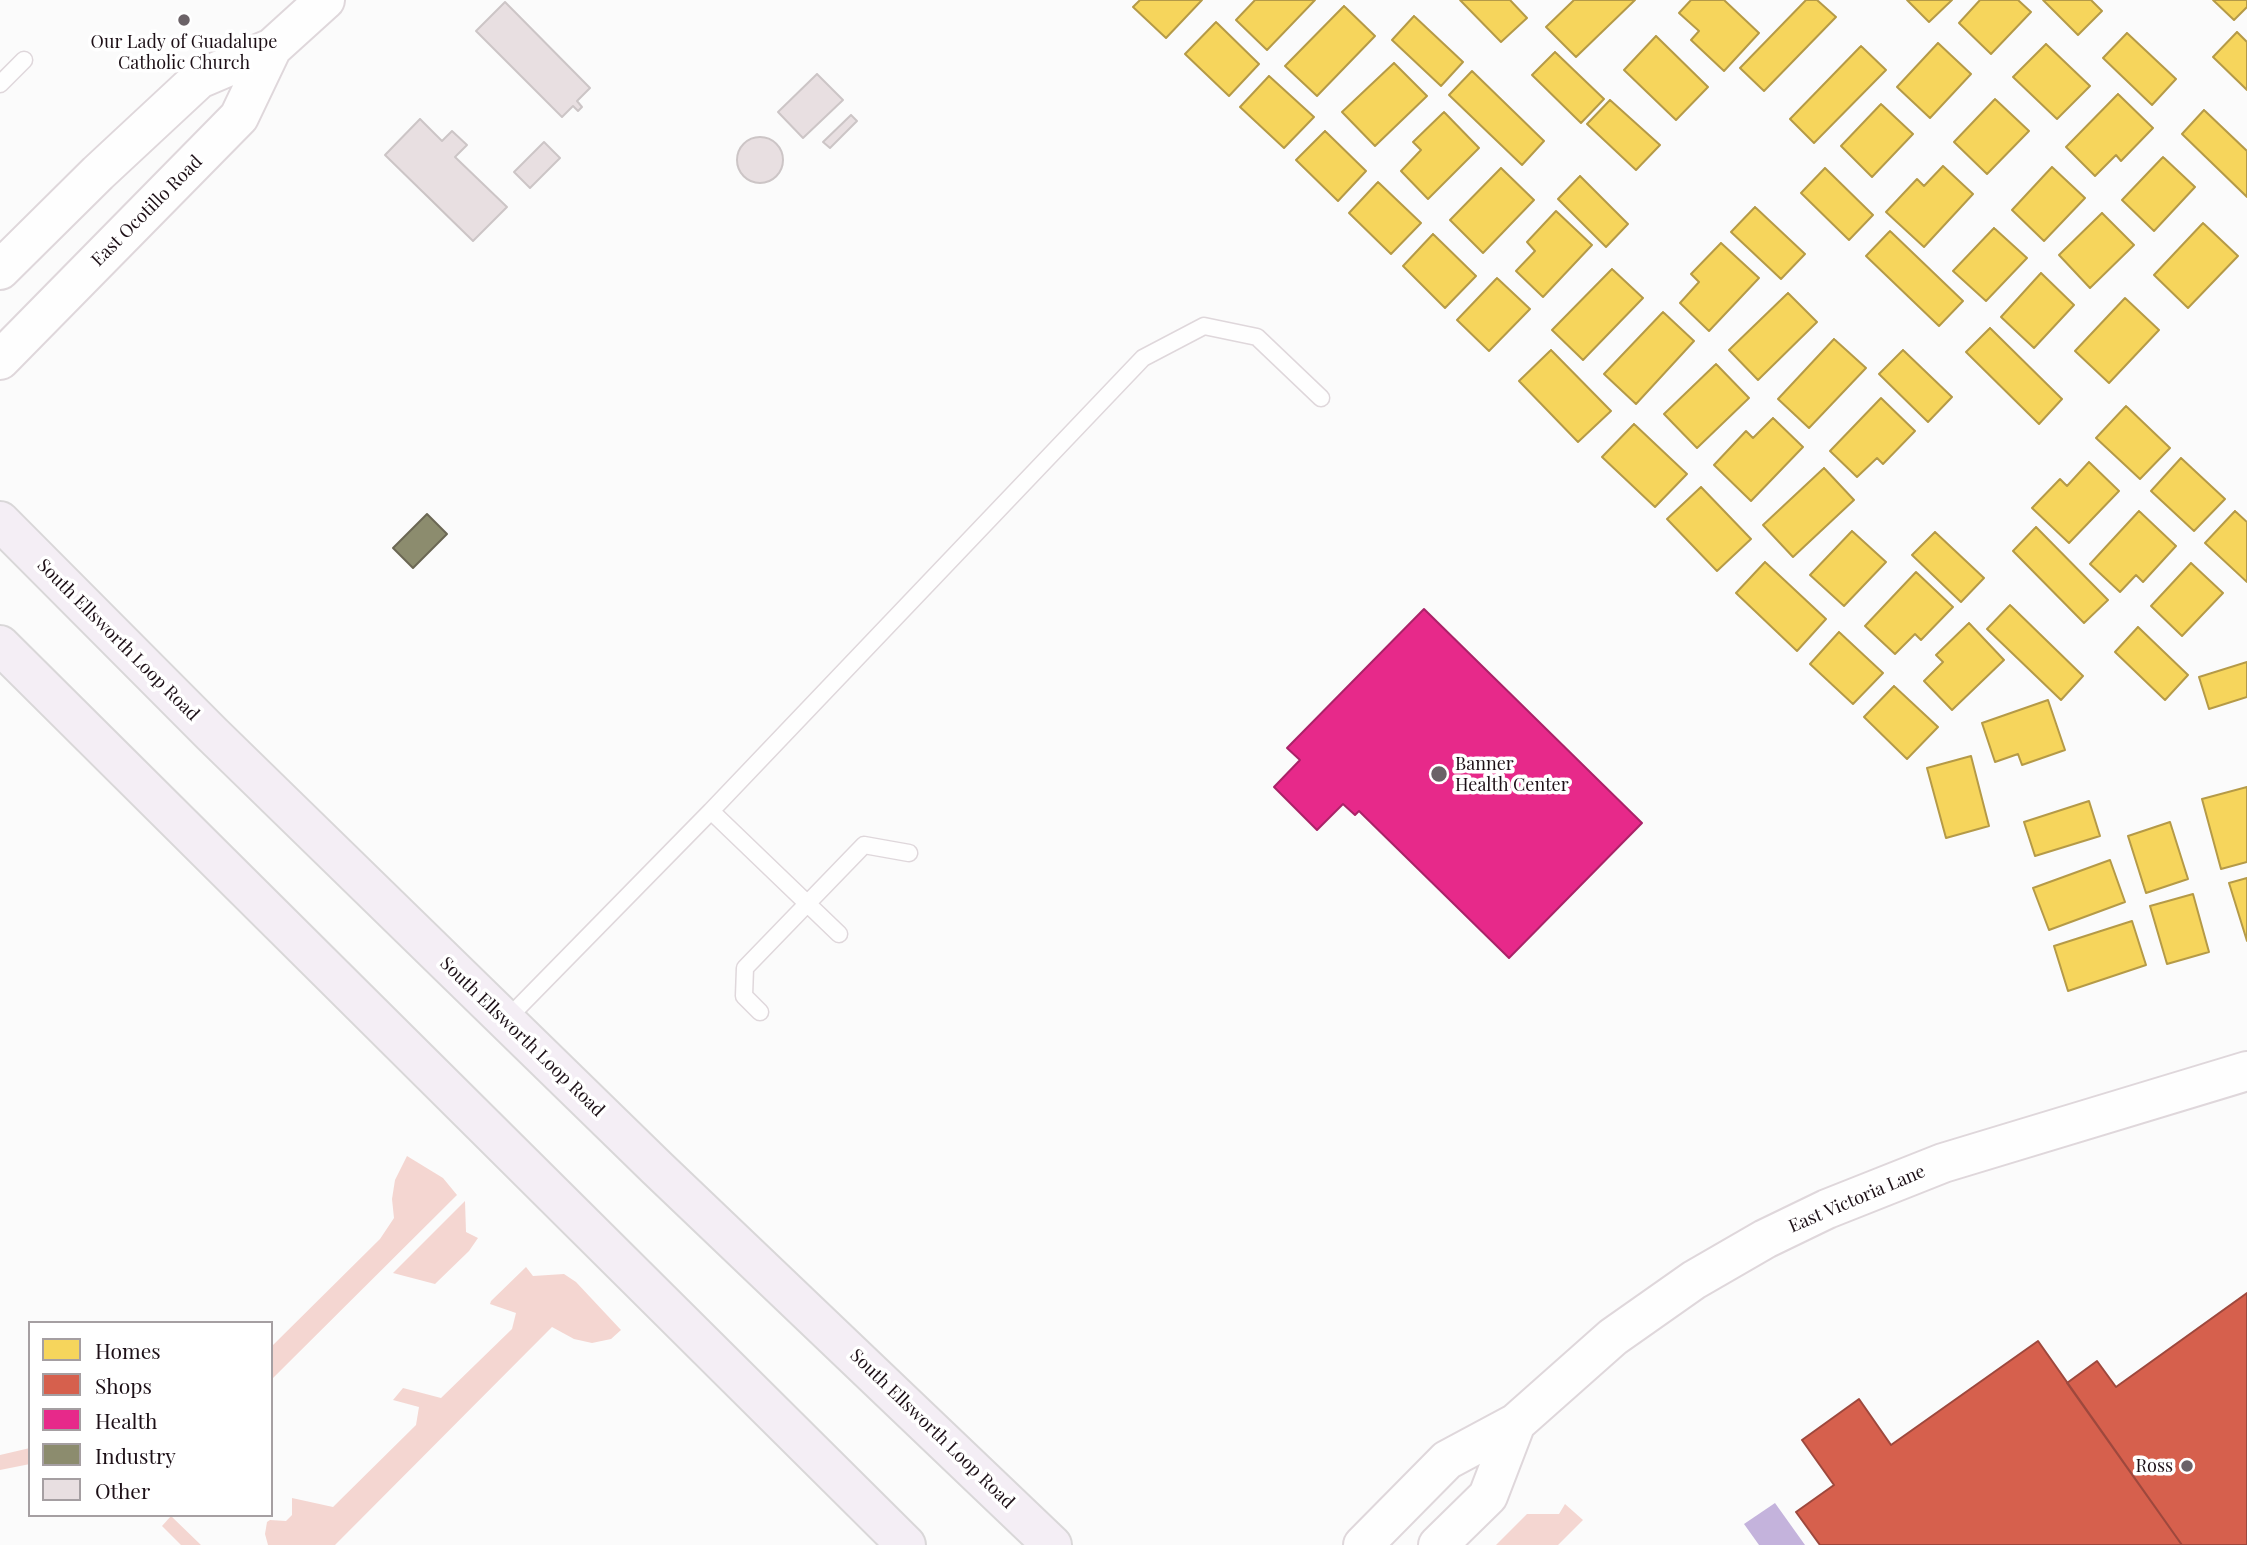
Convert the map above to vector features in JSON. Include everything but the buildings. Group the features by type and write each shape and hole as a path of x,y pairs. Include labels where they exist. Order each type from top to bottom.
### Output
{"main road":[{"name":"South Ellsworth Loop Road","path":"0,521 212,734 657,1168 1052,1545"},
{"path":"0,645 906,1545"}],"street":[{"name":"East Ocotillo Road","path":"0,270 98,173 199,79 272,48 325,0"},
{"name":"East Ocotillo Road","path":"0,360 239,117 272,48"},
{"name":"East Victoria Lane","path":"1363,1545 1447,1460 1516,1423 1613,1337 1694,1280 1790,1227 1827,1209 1943,1163 2247,1071"},
{"name":"East Victoria Lane","path":"1438,1545 1488,1496 1516,1423"}],"lane":[{"path":"0,84 24,60"},
{"path":"505,1020 711,811 1143,358 1204,326 1257,337 1321,398"},
{"path":"711,811 839,934"},
{"path":"760,1012 744,996 745,968 864,845 909,853"}],"shaded area":[{"path":"407,1156 443,1178 457,1195 273,1378 273,1345 380,1239 394,1218 392,1199 395,1180"},
{"path":"465,1201 466,1232 478,1238 469,1251 435,1284 393,1273"},
{"path":"526,1267 533,1276 564,1274 576,1282 621,1330 611,1339 592,1343 574,1339 552,1327 335,1545 268,1545 265,1534 267,1522 286,1521 292,1515 292,1498 333,1507 416,1425 419,1407 393,1400 403,1388 441,1398 512,1329 516,1313 490,1304"},
{"path":"28,1448 28,1464 0,1470 0,1455"},
{"path":"1775,1503 1805,1545 1759,1545 1744,1524"},
{"path":"1565,1504 1583,1520 1558,1545 1496,1545 1527,1514 1559,1514"},
{"path":"172,1517 201,1545 181,1545 162,1526"}],"place":[{"name":"Our Lady of Guadalupe Catholic Church","path":"184,20"},
{"name":"Banner Health Center","path":"1439,774"},
{"name":"Ross","path":"2187,1466"}]}
